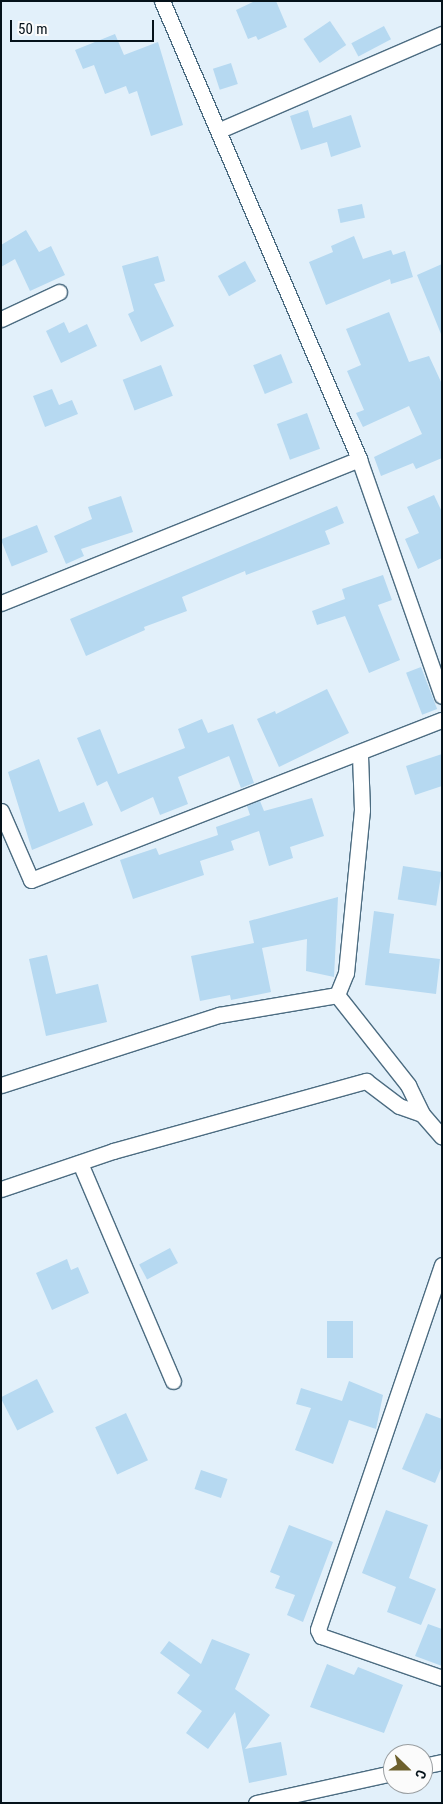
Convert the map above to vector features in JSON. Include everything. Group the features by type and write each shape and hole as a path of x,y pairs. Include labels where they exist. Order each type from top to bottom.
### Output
{"street":[{"path":"162,1 220,130 359,459 442,696"},
{"path":"220,130 440,41"},
{"path":"1,319 60,292"},
{"path":"1,603 359,459"},
{"path":"1,811 31,880 360,755 442,720"},
{"path":"337,995 346,973 362,810 360,755"},
{"path":"1,1084 219,1015 337,995"},
{"path":"337,995 408,1085 422,1114 442,1137"},
{"path":"1,1189 80,1163 366,1081 399,1106 422,1114"},
{"path":"80,1163 173,1381"},
{"path":"442,1265 318,1630 321,1636 442,1678"},
{"path":"256,1803 383,1775"}],"building":[{"path":"255,1 276,1 287,27 258,40 256,36 248,39 236,10"},
{"path":"330,21 346,45 320,63 303,39"},
{"path":"384,26 391,39 358,57 351,43"},
{"path":"115,34 124,55 158,42 183,125 151,136 137,91 129,94 126,86 105,94 94,65 83,69 75,50"},
{"path":"231,63 238,84 220,90 213,69"},
{"path":"308,110 313,128 351,115 361,147 331,157 327,142 301,150 290,116"},
{"path":"362,204 365,218 340,223 338,209"},
{"path":"26,230 39,252 51,246 65,275 30,291 15,259 1,267 1,245"},
{"path":"354,236 363,259 391,250 393,255 405,251 413,277 391,284 390,279 326,305 309,262 333,252 331,246"},
{"path":"158,256 165,281 154,284 174,326 141,342 128,314 134,311 122,266"},
{"path":"245,261 256,281 229,296 218,276"},
{"path":"442,264 442,334 441,334 417,275"},
{"path":"389,312 409,362 429,356 442,384 442,458 416,469 413,463 381,476 374,457 422,434 409,406 363,427 356,413 364,410 347,371 361,365 346,329"},
{"path":"64,322 69,333 87,324 97,346 61,363 46,331"},
{"path":"281,354 293,383 265,394 253,365"},
{"path":"161,365 173,396 135,411 123,380"},
{"path":"52,389 59,405 72,400 78,414 45,427 33,396"},
{"path":"307,413 320,449 290,460 277,424"},
{"path":"434,495 442,512 442,558 418,569 405,539 419,533 407,507"},
{"path":"121,496 133,532 81,549 84,556 66,564 54,536 92,519 88,507"},
{"path":"337,506 344,523 325,531 330,544 246,575 245,571 182,597 187,611 144,627 145,630 86,656 70,619"},
{"path":"37,525 48,552 12,566 1,540"},
{"path":"383,575 392,600 378,605 400,660 369,673 345,616 317,625 312,611 345,599 342,589"},
{"path":"421,667 437,709 422,715 406,673"},
{"path":"327,689 349,733 279,767 257,719 275,711 276,714"},
{"path":"202,719 208,733 233,724 254,783 241,788 229,756 178,777 188,804 160,815 153,797 121,812 107,781 97,786 77,738 100,729 118,774 185,748 178,729"},
{"path":"442,754 442,786 415,795 406,766"},
{"path":"39,759 59,812 84,802 93,825 32,850 8,772"},
{"path":"312,798 324,836 290,847 293,858 269,866 259,831 231,841 234,850 200,861 204,875 133,899 120,860 156,848 159,855 218,835 216,827 250,815 247,806 260,801 264,811"},
{"path":"403,866 442,872 436,906 398,900"},
{"path":"338,897 334,977 306,971 307,939 262,948 271,992 231,1000 230,995 200,1001 191,956 254,943 249,921"},
{"path":"374,911 394,914 389,953 440,959 436,994 365,985"},
{"path":"47,955 56,994 98,984 107,1022 46,1036 29,959"},
{"path":"170,1248 178,1263 147,1279 139,1264"},
{"path":"67,1259 71,1270 78,1267 89,1293 52,1310 36,1273"},
{"path":"327,1321 353,1321 353,1358 327,1358"},
{"path":"37,1379 54,1412 17,1431 1,1397"},
{"path":"349,1381 383,1395 376,1429 349,1420 333,1464 295,1450 311,1408 296,1404 301,1388 342,1401"},
{"path":"126,1413 148,1460 117,1474 95,1427"},
{"path":"426,1413 442,1419 442,1466 435,1483 402,1469"},
{"path":"201,1470 227,1479 221,1498 194,1489"},
{"path":"386,1510 428,1525 409,1578 436,1589 421,1625 387,1612 396,1587 362,1573"},
{"path":"289,1525 333,1542 303,1622 287,1615 295,1595 275,1588 280,1576 270,1572"},
{"path":"428,1624 442,1629 442,1666 415,1656"},
{"path":"212,1639 250,1654 235,1689 270,1715 245,1749 281,1742 287,1775 249,1783 235,1712 208,1749 186,1733 202,1711 177,1693 190,1675 160,1653 169,1641 201,1664"},
{"path":"327,1664 354,1675 358,1667 403,1685 384,1733 310,1707"}]}
